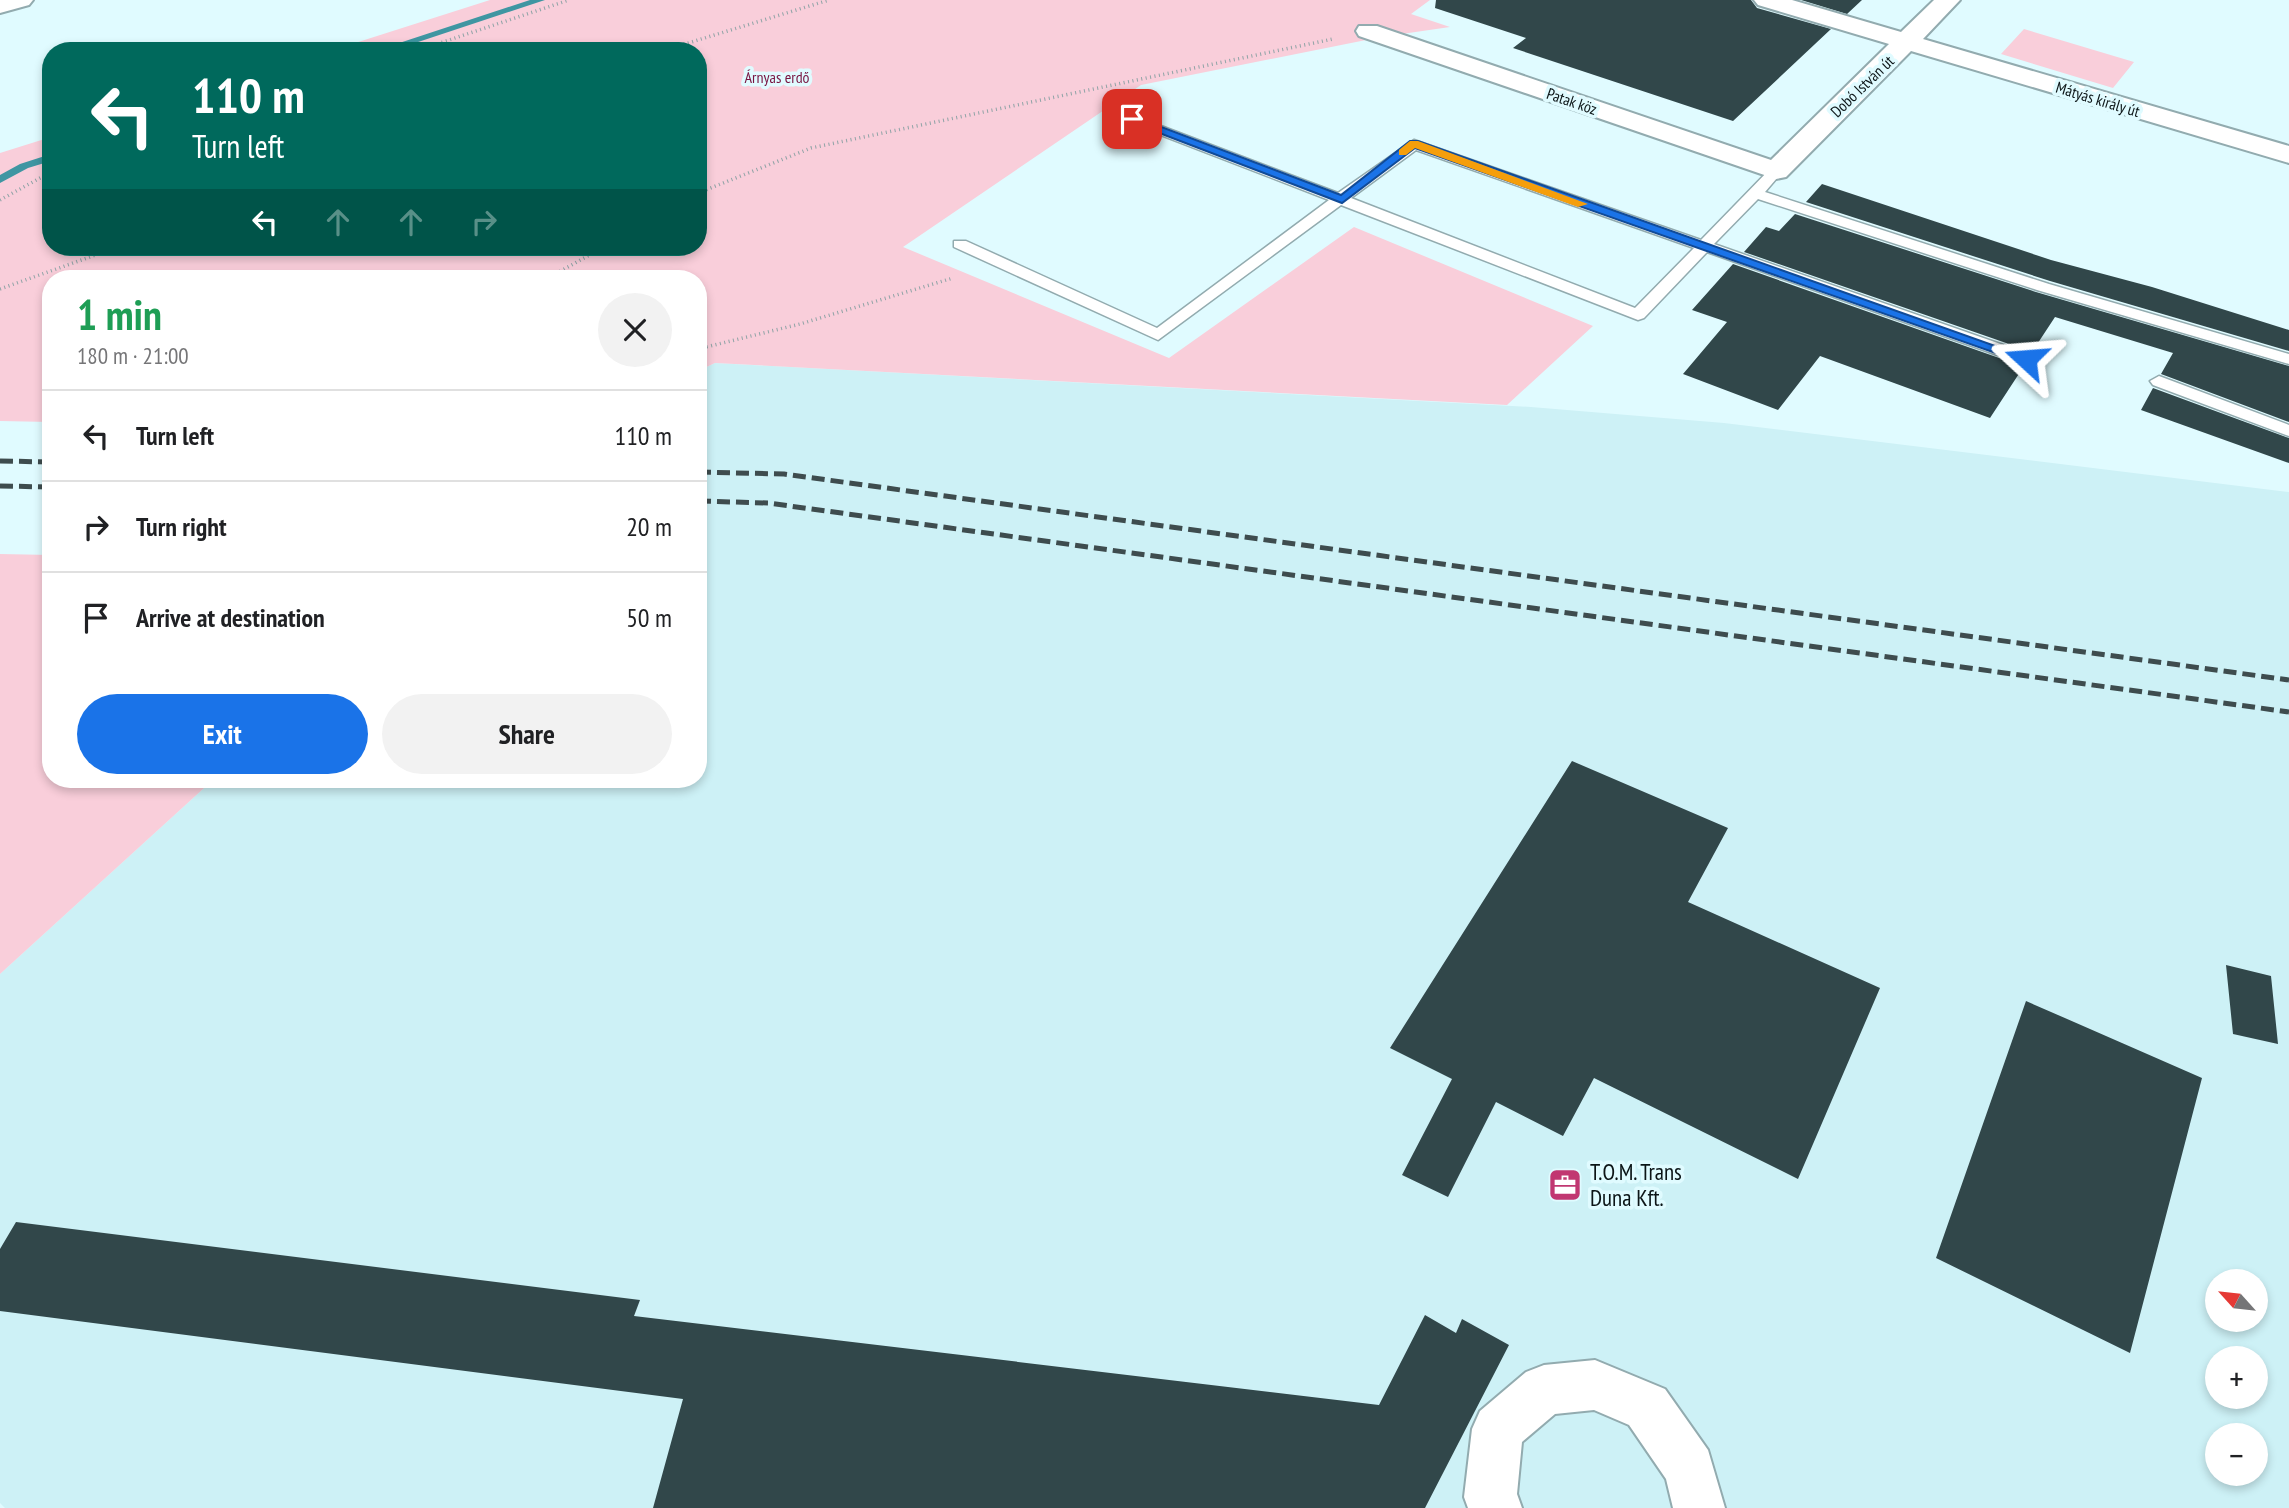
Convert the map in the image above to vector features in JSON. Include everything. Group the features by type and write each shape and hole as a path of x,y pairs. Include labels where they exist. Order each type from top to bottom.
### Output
{"street":[{"path":"0,6 22,0"},
{"name":"Mátyás király út","path":"1766,0 2289,155"},
{"name":"Dobó István út","path":"1776,171 1948,0"},
{"name":"Patak köz","path":"1368,31 1776,171"},
{"path":"1496,1508 1490,1497 1498,1429 1544,1390 1595,1385 1647,1407 1690,1468 1699,1508"}],"lane":[{"path":"1132,119 1638,315 1776,171"},
{"path":"960,244 1158,335 1414,144 2026,359"},
{"path":"1754,193 2043,287 2289,359"},
{"path":"2159,381 2289,431"}],"path":[{"path":"443,42 569,0"},
{"path":"691,42 829,0"},
{"path":"707,189 811,148 1368,31"},
{"path":"0,200 42,177"},
{"path":"53,270 93,256"},
{"path":"562,270 588,256"},
{"path":"707,349 1003,263"},
{"path":"0,289 42,274"}],"shaded area":[{"path":"715,363 1531,407 1724,423 2289,492 2289,1508 5,1508 0,1503 0,974 204,788 707,788 707,367"}],"green space":[{"name":"Árnyas erdő","path":"490,0 1430,0 1411,14 1450,27 1381,37 1141,85 903,247 1169,358 1354,227 1593,326 1507,405 715,363 707,367 707,270 42,270 42,422 0,421 0,153 42,140 42,256 707,256 707,42 358,42"},
{"path":"2024,29 2134,62 2113,88 2001,54"},
{"path":"0,554 42,555 42,788 204,788 0,974"}],"building":[{"path":"1436,0 1751,0 1757,8 1831,29 1733,121 1513,48 1526,38 1435,8"},
{"path":"1801,0 1862,0 1847,14"},
{"path":"1822,184 2051,260 2152,287 2289,330 2289,351 2050,281 1806,202"},
{"path":"1795,214 2036,292 2289,366 2289,422 2161,374 2173,353 2055,317 2032,352 1744,252 1766,227 1779,231"},
{"path":"1733,264 2024,366 1990,418 1820,356 1778,410 1683,374 1727,322 1692,310"},
{"path":"2153,388 2289,438 2289,463 2141,410"},
{"path":"1572,761 1728,828 1688,902 1880,988 1798,1179 1594,1078 1563,1136 1496,1102 1448,1197 1402,1175 1452,1079 1390,1048"},
{"path":"2226,965 2271,976 2278,1044 2233,1034"},
{"path":"2026,1001 2202,1078 2130,1353 1936,1258"},
{"path":"16,1222 640,1300 634,1316 1379,1405 1425,1315 1456,1333 1462,1319 1509,1345 1425,1508 653,1508 683,1399 0,1311 0,1249"}],"waterway":[{"path":"408,42 540,0"},
{"path":"0,180 24,166 42,160"}],"railway":[{"path":"0,461 42,462"},
{"path":"707,472 784,474 2289,680"},
{"path":"0,486 42,487"},
{"path":"707,501 768,503 2289,712"}],"slow traffic":[{"path":"1402,152 1414,144 1582,204"}],"place":[{"name":"T.O.M. Trans Duna Kft.","path":"1565,1185"}],"route":[{"path":"1132,119 1342,199 1414,144 2026,359"}]}
